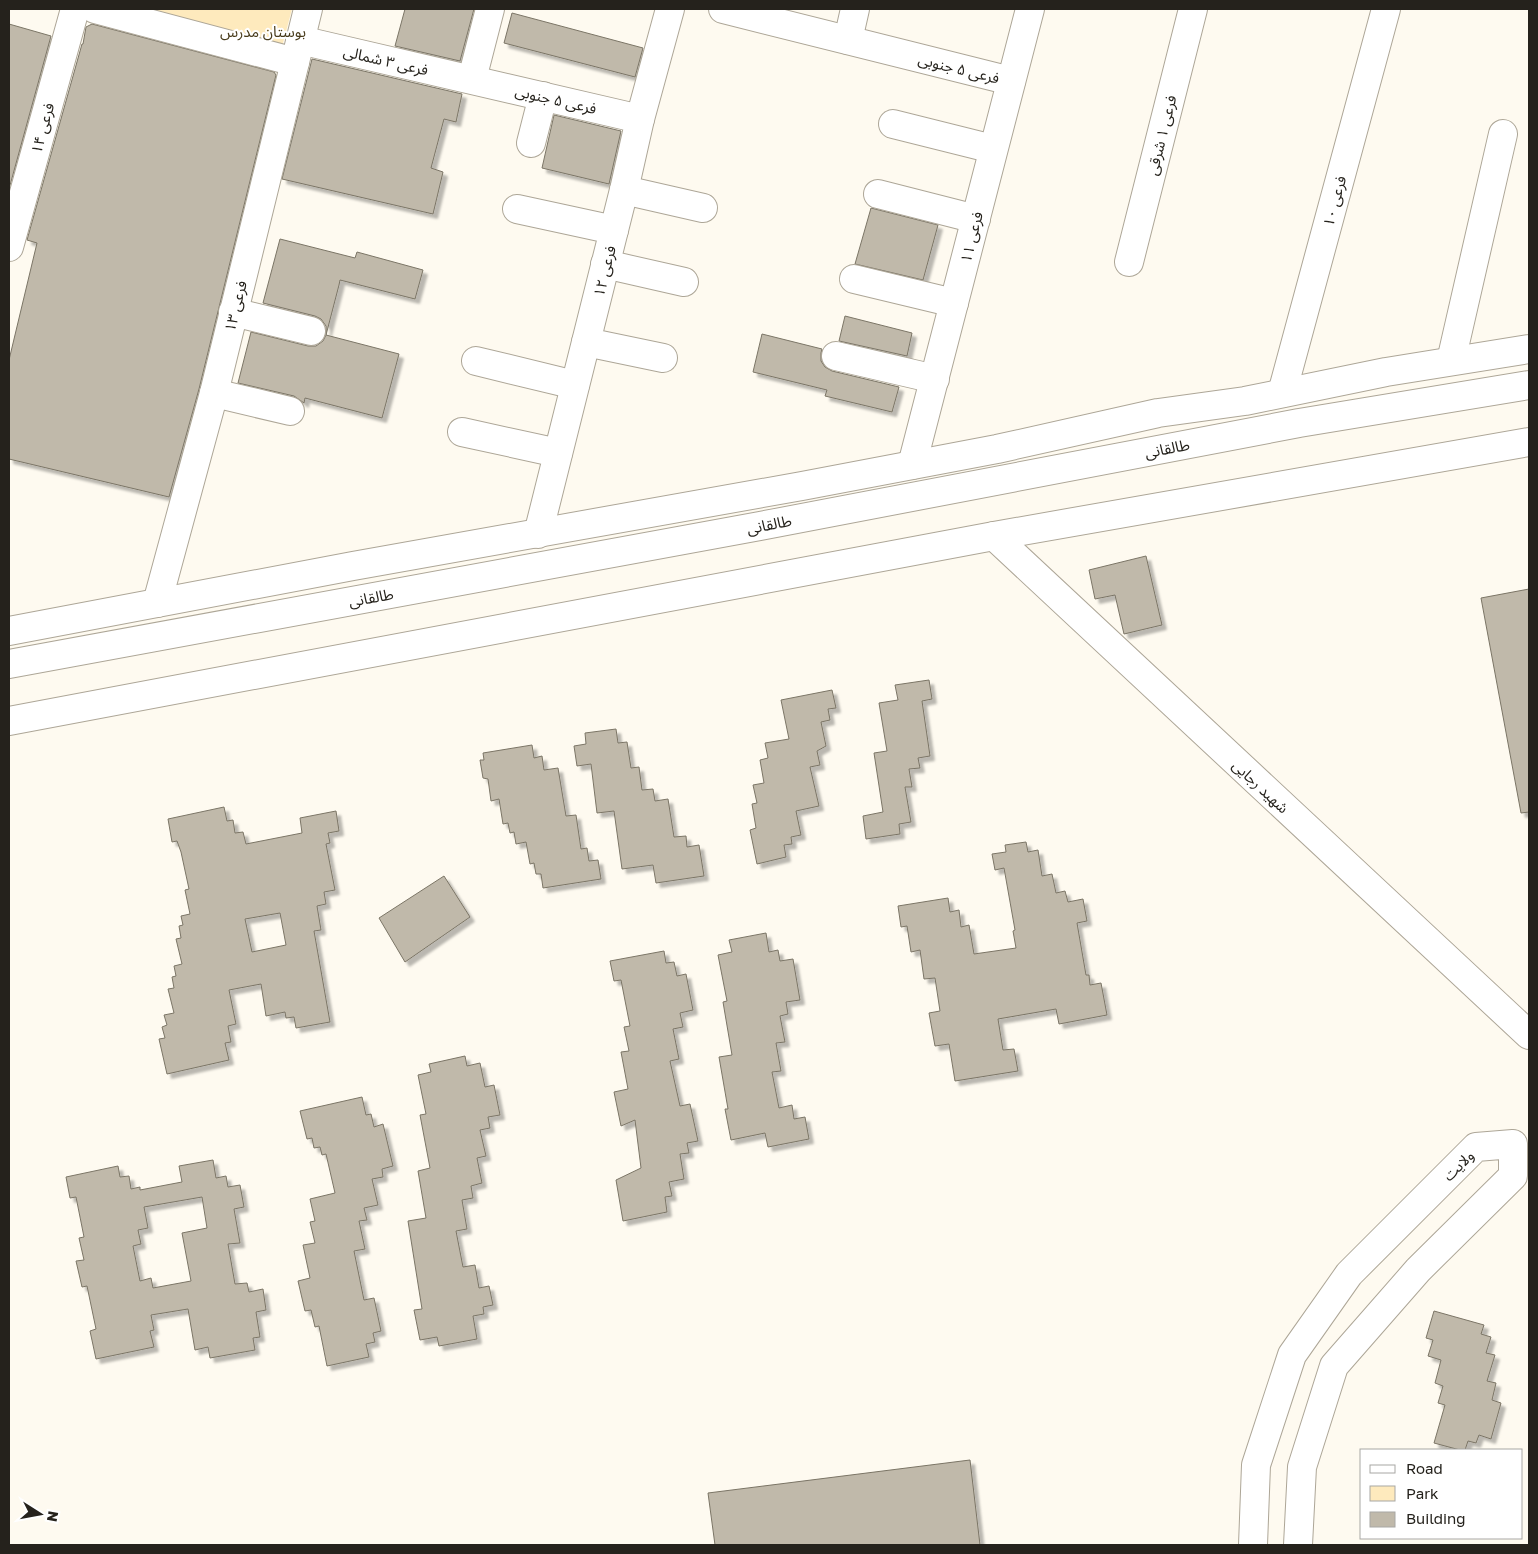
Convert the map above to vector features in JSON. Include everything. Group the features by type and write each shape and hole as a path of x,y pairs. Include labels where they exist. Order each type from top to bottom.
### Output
{"street":[{"name":"فرعی ۱۴","path":"9,247 75,9"},
{"name":"فرعی ۳ شمالی","path":"95,9 190,34 472,79"},
{"name":"فرعی ۱۳","path":"157,603 214,393 308,9"},
{"path":"472,79 490,9"},
{"name":"فرعی ۱۲","path":"538,534 640,119 670,9"},
{"name":"فرعی ۵ جنوبی","path":"723,9 1011,81"},
{"path":"848,40 855,9"},
{"name":"فرعی ۱۱","path":"912,465 1030,9"},
{"name":"فرعی ۱ شرقی","path":"1129,262 1193,9"},
{"name":"فرعی ۱۰","path":"1282,393 1386,9"},
{"name":"فرعی ۵ جنوبی","path":"472,79 640,119"},
{"path":"531,143 543,96"},
{"path":"893,124 993,149"},
{"path":"1450,361 1503,134"},
{"path":"624,190 703,208"},
{"path":"878,194 976,219"},
{"path":"517,209 614,230"},
{"path":"605,264 684,282"},
{"path":"854,279 954,303"},
{"path":"233,312 311,332"},
{"path":"586,342 663,358"},
{"path":"9,631 353,566 701,505 997,449 1158,414 1245,401 1386,372 1529,349"},
{"path":"836,356 935,379"},
{"path":"476,361 575,386"},
{"name":"طالقانی","path":"9,664 770,524 1299,422 1529,385"},
{"path":"214,393 290,411"},
{"path":"462,432 558,453"},
{"path":"9,721 994,536 1529,442"},
{"name":"شهید رجایی","path":"994,536 1529,1035"},
{"name":"ولایت","path":"1252,1545 1256,1465 1292,1355 1349,1274 1476,1147 1513,1144 1512,1176 1418,1270 1334,1366 1302,1467 1298,1545"}],"green space":[{"name":"بوستان مدرس","path":"89,9 292,9 279,58"}],"building":[{"path":"405,9 474,9 460,61 395,46"},
{"path":"512,13 643,48 635,77 504,43"},
{"path":"9,24 51,36 9,189"},
{"path":"92,24 274,72 276,75 199,389 169,497 9,459 9,360 37,243 27,240 83,44 86,27"},
{"path":"312,59 462,94 456,122 444,119 431,168 443,172 433,214 282,179"},
{"path":"554,115 621,131 609,184 542,168"},
{"path":"871,208 938,225 923,280 855,264"},
{"path":"280,239 355,258 357,252 423,270 415,299 340,280 326,335 326,326 321,319 263,303"},
{"path":"845,316 912,333 907,356 839,341"},
{"path":"251,332 308,346 316,346 323,341 326,335 399,354 382,418 305,398 304,403 294,396 238,383"},
{"path":"762,334 822,349 821,361 825,367 832,371 899,387 892,412 825,396 827,390 753,372"},
{"path":"1146,556 1162,625 1124,634 1115,595 1095,599 1089,570"},
{"path":"1529,589 1529,812 1521,813 1481,598"},
{"path":"929,680 932,699 922,701 930,756 918,758 920,768 909,769 912,787 905,787 911,822 899,824 900,834 866,839 863,816 883,812 874,753 887,751 879,703 898,700 895,685"},
{"path":"832,690 836,708 828,709 830,720 821,722 826,746 817,751 820,765 810,767 819,806 796,811 801,835 791,837 792,844 784,845 786,857 757,864 750,830 756,828 752,804 757,803 753,785 764,783 760,760 768,758 765,743 789,739 781,700"},
{"path":"616,729 618,743 627,742 631,768 639,767 642,790 653,789 655,801 668,799 674,837 686,836 687,847 699,845 704,876 656,883 653,865 622,869 614,811 597,813 591,764 577,766 574,746 586,744 585,733"},
{"path":"532,745 534,758 542,756 544,770 558,768 566,816 576,815 581,849 587,848 589,861 598,860 601,879 543,888 541,874 536,874 534,863 530,864 526,842 516,844 514,832 510,833 508,823 503,824 499,799 491,801 488,779 483,778 480,760 484,760 483,753"},
{"path":"224,807 227,821 233,820 235,833 243,832 246,844 302,833 300,818 336,811 339,831 328,833 330,843 326,844 335,890 324,892 326,904 317,906 321,930 314,931 330,1022 296,1028 294,1017 286,1018 285,1012 266,1016 261,984 229,990 236,1024 228,1026 231,1042 225,1043 229,1060 167,1074 159,1039 165,1038 162,1027 167,1025 164,1015 174,1013 168,989 174,988 172,977 176,976 174,966 182,964 176,939 181,938 179,926 183,925 181,916 190,914 185,890 189,889 181,852 177,841 172,842 168,819","holes":["280,913 286,945 252,952 245,919"]},
{"path":"1026,842 1028,852 1038,850 1042,876 1052,874 1056,893 1065,891 1068,902 1083,899 1087,921 1077,923 1086,975 1089,975 1090,985 1101,983 1107,1015 1059,1024 1056,1009 998,1019 1003,1050 1014,1049 1018,1071 955,1081 949,1044 935,1046 929,1013 940,1011 935,978 924,979 920,950 911,952 907,926 901,927 898,906 948,898 950,912 959,910 961,927 969,925 974,954 1016,948 1013,931 1015,930 1004,868 995,870 992,854 1006,852 1005,845"},
{"path":"444,876 470,917 405,962 379,918"},
{"path":"766,933 769,952 778,950 780,961 793,959 800,1000 786,1002 788,1014 780,1016 785,1042 776,1043 781,1071 772,1072 779,1108 792,1105 794,1119 805,1117 809,1139 768,1147 765,1133 731,1140 725,1109 728,1109 719,1057 732,1055 723,1002 727,1001 718,955 732,952 729,940"},
{"path":"664,951 666,963 674,962 677,976 686,974 693,1010 680,1013 683,1027 673,1029 679,1059 670,1061 680,1106 690,1104 698,1141 687,1143 689,1153 680,1154 684,1179 669,1182 672,1196 665,1197 667,1212 623,1221 616,1180 641,1168 635,1120 621,1126 614,1092 628,1089 621,1052 629,1051 624,1027 630,1026 621,980 614,981 610,961"},
{"path":"465,1056 467,1066 480,1063 485,1087 494,1085 500,1115 488,1117 490,1128 480,1130 486,1156 477,1158 482,1183 471,1186 473,1198 462,1200 467,1229 456,1231 463,1267 475,1265 479,1288 489,1286 493,1305 483,1307 484,1314 473,1316 477,1339 439,1346 437,1337 420,1340 414,1310 422,1309 408,1221 426,1218 418,1171 430,1168 420,1115 426,1114 418,1075 431,1072 429,1064"},
{"path":"362,1097 366,1115 371,1114 374,1127 383,1124 393,1166 382,1169 383,1177 372,1179 378,1205 364,1208 367,1220 359,1221 365,1249 354,1251 364,1300 374,1298 381,1331 373,1333 375,1342 366,1344 369,1357 327,1366 319,1326 315,1327 311,1310 305,1311 298,1281 310,1278 303,1245 315,1243 310,1222 315,1221 310,1199 335,1193 326,1154 322,1155 320,1147 314,1148 312,1138 307,1139 300,1111"},
{"path":"213,1160 216,1178 226,1176 228,1187 240,1185 244,1207 234,1209 240,1243 228,1244 235,1284 247,1283 249,1292 263,1289 266,1310 256,1312 260,1337 253,1338 255,1350 210,1358 208,1347 195,1350 188,1309 151,1315 154,1330 150,1331 154,1347 96,1359 90,1331 96,1329 87,1286 82,1287 76,1261 84,1260 79,1238 84,1237 76,1197 70,1198 66,1177 118,1166 120,1177 129,1176 131,1189 140,1187 140,1190 182,1182 179,1166","holes":["202,1197 207,1228 182,1233 191,1281 153,1288 151,1278 140,1281 133,1246 141,1244 138,1230 148,1228 144,1207"]},
{"path":"1434,1311 1484,1325 1481,1334 1491,1337 1486,1353 1495,1355 1487,1381 1496,1383 1492,1400 1501,1403 1491,1439 1479,1435 1476,1443 1468,1441 1465,1449 1456,1449 1434,1443 1445,1405 1438,1403 1443,1386 1435,1383 1441,1360 1428,1356 1433,1340 1426,1338"},
{"path":"970,1460 980,1545 715,1545 708,1493"}]}
